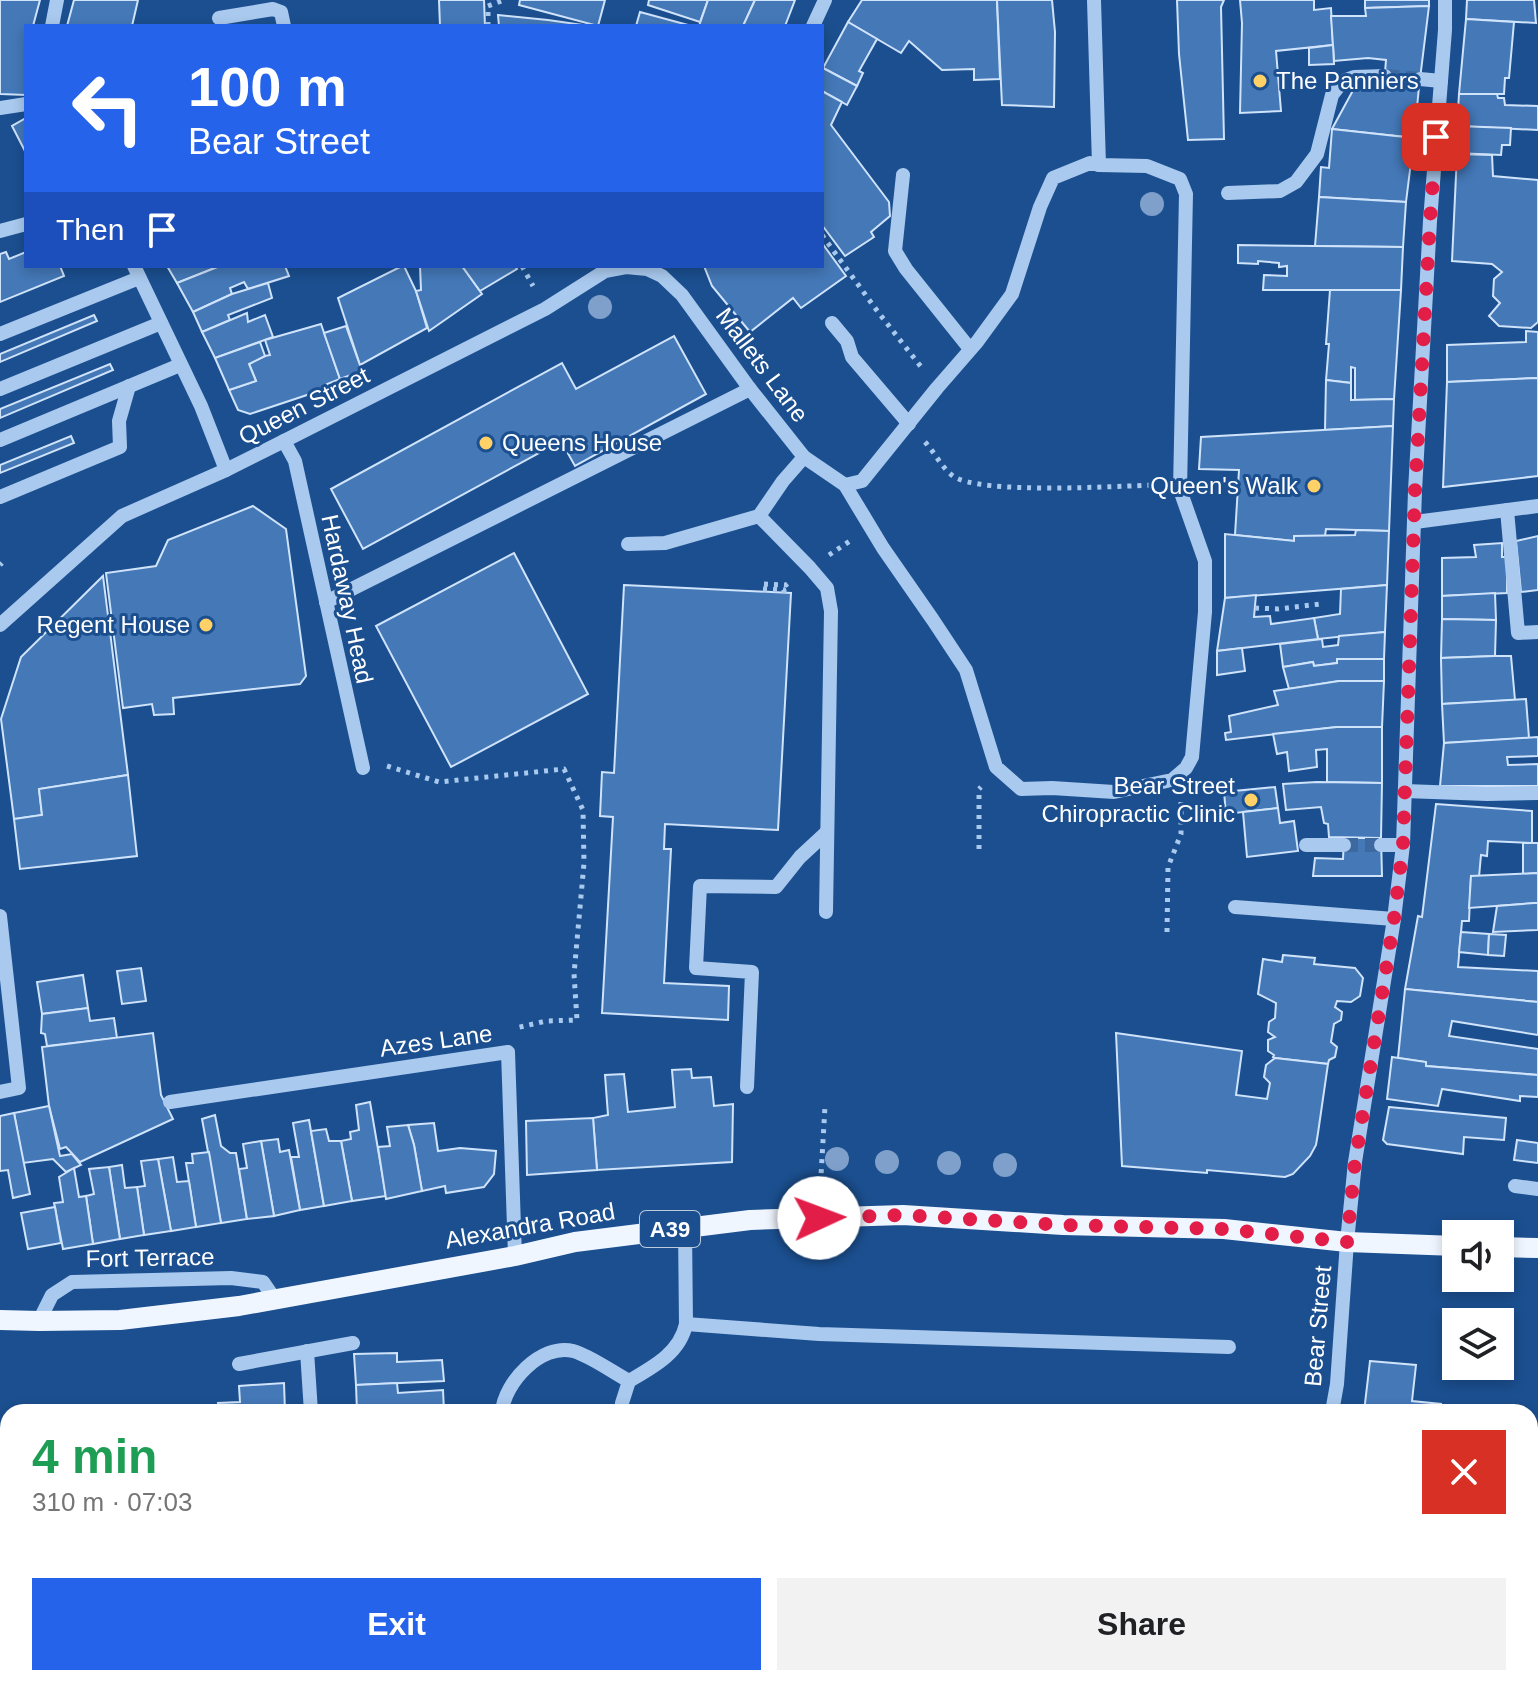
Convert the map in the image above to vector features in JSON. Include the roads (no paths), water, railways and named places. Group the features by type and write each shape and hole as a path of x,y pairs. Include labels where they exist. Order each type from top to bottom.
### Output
{"main road":[{"name":"Alexandra Road","path":"0,1320 120,1320 239,1306 515,1256 575,1242 750,1220 903,1215 1063,1225 1224,1229 1347,1242 1442,1245"},
{"path":"1514,1247 1538,1248"}],"street":[{"path":"52,24 57,0"},
{"path":"814,24 825,0"},
{"path":"1094,0 1099,165"},
{"name":"Bear Street","path":"1333,1404 1355,1162 1403,845 1415,522 1445,0"},
{"path":"219,18 273,9 281,12 284,24"},
{"path":"1228,193 1280,191 1296,182 1317,154 1332,95 1343,81 1354,77 1385,76"},
{"path":"1420,79 1441,81"},
{"path":"0,108 24,104"},
{"path":"1090,163 1147,166 1180,179 1186,194 1180,490 1205,561 1205,617 1192,757 1186,768 1172,780 1114,792 1021,789 996,767 966,670 883,548 845,485 862,481 970,349 1012,294 1040,207 1053,178 1090,163"},
{"path":"903,175 895,251 970,349"},
{"path":"0,231 24,225"},
{"name":"Mallets Lane","path":"647,268 662,276 682,295 804,457 845,485"},
{"name":"Queen Street","path":"0,625 122,516 226,470 545,309 604,269"},
{"path":"0,334 136,272 201,406 226,470"},
{"path":"0,389 161,323"},
{"path":"832,323 847,341 852,357 909,424"},
{"path":"0,440 180,365"},
{"path":"0,497 120,447 119,421 129,386"},
{"path":"326,602 750,389"},
{"name":"Hardaway Head","path":"284,441 295,461 361,763"},
{"path":"628,544 665,543 759,516 804,457"},
{"path":"1415,522 1538,506"},
{"path":"1507,510 1518,633 1538,632"},
{"path":"759,516 827,588 831,611 826,912"},
{"path":"1405,791 1538,793"},
{"path":"747,1087 752,972 696,968 700,886 776,887 800,857 827,832"},
{"path":"1306,845 1344,845"},
{"path":"1381,845 1403,845"},
{"path":"1235,907 1394,919"},
{"path":"0,916 19,1088 0,1092"},
{"name":"Azes Lane","path":"170,1102 508,1052 515,1256"},
{"path":"1515,1186 1538,1189"},
{"path":"622,1404 629,1381 660,1362 676,1348 684,1334 685,1227"},
{"name":"Fort Terrace","path":"39,1321 52,1295 72,1282 231,1278 263,1282 274,1298"},
{"path":"686,1324 819,1334 1229,1347"},
{"path":"239,1364 353,1343"},
{"path":"503,1404 521,1371 537,1358 555,1352 571,1350 629,1381"},
{"path":"307,1351 310,1404"}],"tunnel":[{"path":"1385,76 1420,79"},
{"path":"1344,845 1381,845"}],"place":[{"name":"The Panniers","path":"1260,81"},
{"name":"Queens House","path":"486,443"},
{"name":"Queen's Walk","path":"1314,486"},
{"name":"Regent House","path":"206,625"},
{"name":"Bear Street Chiropractic Clinic","path":"1251,800"}]}
